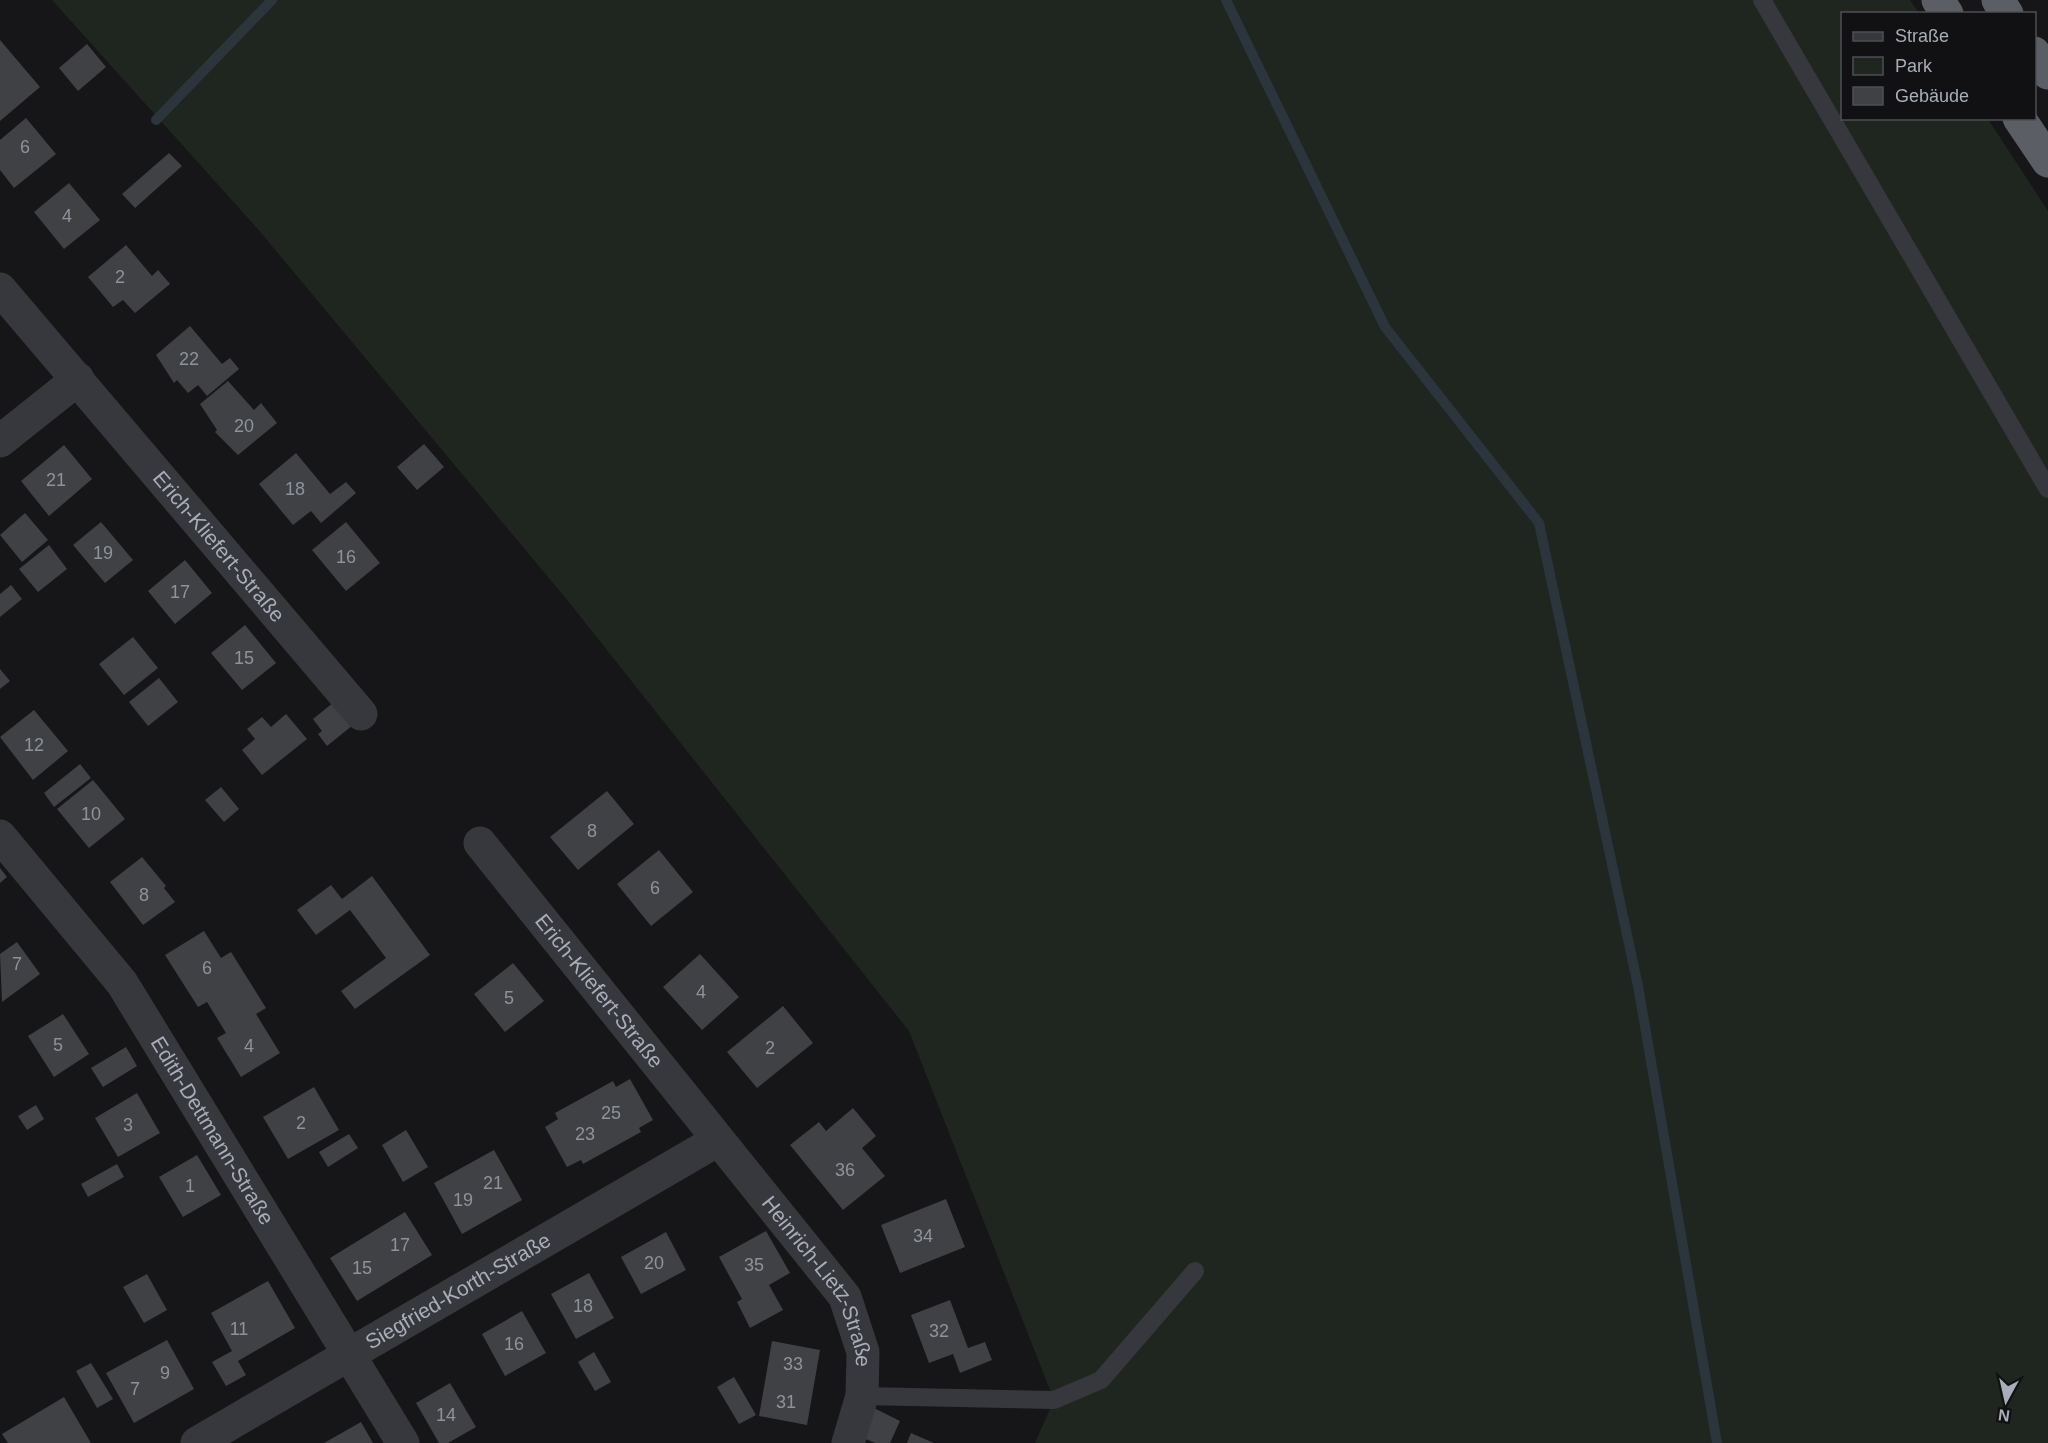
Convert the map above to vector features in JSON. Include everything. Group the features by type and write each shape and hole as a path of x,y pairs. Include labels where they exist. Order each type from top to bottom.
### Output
{"highway":[{"path":"2036,56 2048,73"},
{"path":"2020,120 2048,162"}],"street":[{"name":"Erich-Kliefert-Straße","path":"0,290 361,714"},
{"path":"0,441 78,379"},
{"name":"Edith-Dettmann-Straße","path":"0,836 122,983 403,1443"},
{"name":"Erich-Kliefert-Straße","path":"480,843 718,1140"},
{"name":"Siegfried-Korth-Straße","path":"197,1443 718,1140"},
{"name":"Heinrich-Lietz-Straße","path":"718,1140 845,1297 863,1352 862,1396 848,1443"}],"lane":[{"path":"1762,0 2048,489"},
{"path":"862,1396 1054,1400 1101,1380 1195,1271"}],"green space":[{"path":"52,0 1910,0 1918,12 1841,12 1841,120 1989,120 2048,211 2048,1443 1035,1443 1054,1400 909,1031 568,601 256,227"}],"building":[{"path":"0,40 40,87 0,121"},
{"path":"87,44 106,67 78,91 59,68"},
{"path":"26,118 56,154 14,188 0,170 0,140"},
{"path":"169,153 182,166 135,208 122,194"},
{"path":"69,183 100,220 64,249 34,212"},
{"path":"126,245 152,276 158,270 170,284 135,313 123,300 113,307 88,277"},
{"path":"190,326 222,364 230,358 239,369 207,396 198,385 188,393 177,380 174,383 156,355"},
{"path":"228,381 254,410 261,403 277,423 238,455 215,432 217,430 200,404"},
{"path":"424,444 444,467 417,490 397,467"},
{"path":"64,445 92,479 49,516 21,481"},
{"path":"296,453 330,494 346,482 356,493 321,523 311,511 293,525 259,484"},
{"path":"25,513 48,540 22,562 0,535"},
{"path":"101,522 133,560 105,583 73,545"},
{"path":"346,522 380,563 346,591 312,550"},
{"path":"49,545 67,569 38,592 19,569"},
{"path":"185,560 212,593 175,624 148,591"},
{"path":"11,585 22,599 0,617 0,594"},
{"path":"245,625 276,663 242,690 211,653"},
{"path":"133,637 158,668 124,695 99,664"},
{"path":"0,669 10,681 0,689"},
{"path":"159,678 178,702 148,726 129,702"},
{"path":"339,698 358,721 327,746 318,734 322,731 313,719"},
{"path":"34,710 68,751 33,780 0,737"},
{"path":"286,714 307,739 262,775 242,750 255,739 247,729 262,717 271,727"},
{"path":"80,764 91,778 54,807 44,793"},
{"path":"93,780 125,819 89,848 57,809"},
{"path":"221,787 239,809 224,822 205,800"},
{"path":"607,791 634,824 578,870 550,837"},
{"path":"659,850 693,892 651,926 617,884"},
{"path":"142,857 166,886 164,888 175,902 143,925 110,882"},
{"path":"0,868 7,877 0,883"},
{"path":"372,876 430,955 355,1009 341,991 386,958 350,910 316,935 297,910 331,885 342,899"},
{"path":"204,931 221,958 231,952 266,1008 256,1014 280,1053 241,1077 217,1038 226,1033 207,1002 198,1007 165,955"},
{"path":"17,942 40,974 2,1002 0,954"},
{"path":"700,954 739,997 702,1030 663,987"},
{"path":"513,963 544,1001 505,1032 474,994"},
{"path":"783,1006 813,1043 757,1088 727,1052"},
{"path":"63,1014 89,1054 54,1077 28,1036"},
{"path":"126,1047 137,1066 103,1087 91,1068"},
{"path":"630,1079 653,1120 639,1128 641,1132 583,1164 581,1160 567,1167 545,1127 558,1119 555,1113 613,1081 616,1087"},
{"path":"314,1087 339,1130 288,1159 263,1117"},
{"path":"137,1093 160,1133 118,1157 95,1118"},
{"path":"36,1105 44,1119 27,1130 18,1116"},
{"path":"853,1108 876,1136 862,1148 885,1176 843,1210 790,1145 819,1122 826,1131"},
{"path":"406,1130 428,1167 403,1182 382,1145"},
{"path":"349,1134 358,1148 328,1167 319,1152"},
{"path":"494,1150 522,1200 462,1234 434,1183"},
{"path":"197,1155 221,1195 183,1217 159,1177"},
{"path":"117,1164 124,1177 88,1197 81,1184"},
{"path":"946,1199 965,1247 900,1273 881,1225"},
{"path":"405,1212 432,1255 357,1301 330,1258"},
{"path":"766,1231 790,1273 769,1285 783,1310 750,1328 737,1302 742,1299 719,1257"},
{"path":"666,1232 686,1270 641,1294 621,1257"},
{"path":"589,1273 614,1318 576,1339 551,1294"},
{"path":"147,1274 167,1310 144,1323 123,1287"},
{"path":"268,1281 295,1328 238,1361 246,1375 226,1386 212,1362 232,1351 211,1313"},
{"path":"950,1300 968,1348 985,1342 992,1360 960,1373 953,1354 929,1363 911,1315"},
{"path":"522,1311 546,1353 505,1376 482,1334"},
{"path":"167,1340 194,1389 134,1423 106,1373"},
{"path":"772,1341 820,1350 807,1425 759,1416"},
{"path":"594,1352 611,1382 595,1391 578,1362"},
{"path":"91,1363 113,1399 97,1408 76,1371"},
{"path":"734,1377 756,1415 739,1424 717,1387"},
{"path":"450,1383 476,1427 448,1443 439,1443 416,1403"},
{"path":"64,1397 91,1443 8,1443 2,1434"},
{"path":"874,1408 900,1421 890,1443 875,1443 861,1437"},
{"path":"361,1422 373,1443 324,1443"},
{"path":"911,1433 934,1443 907,1443"}],"waterway":[{"path":"156,120 272,0"},
{"path":"1226,0 1385,327 1539,523 1638,986 1717,1443"}]}
